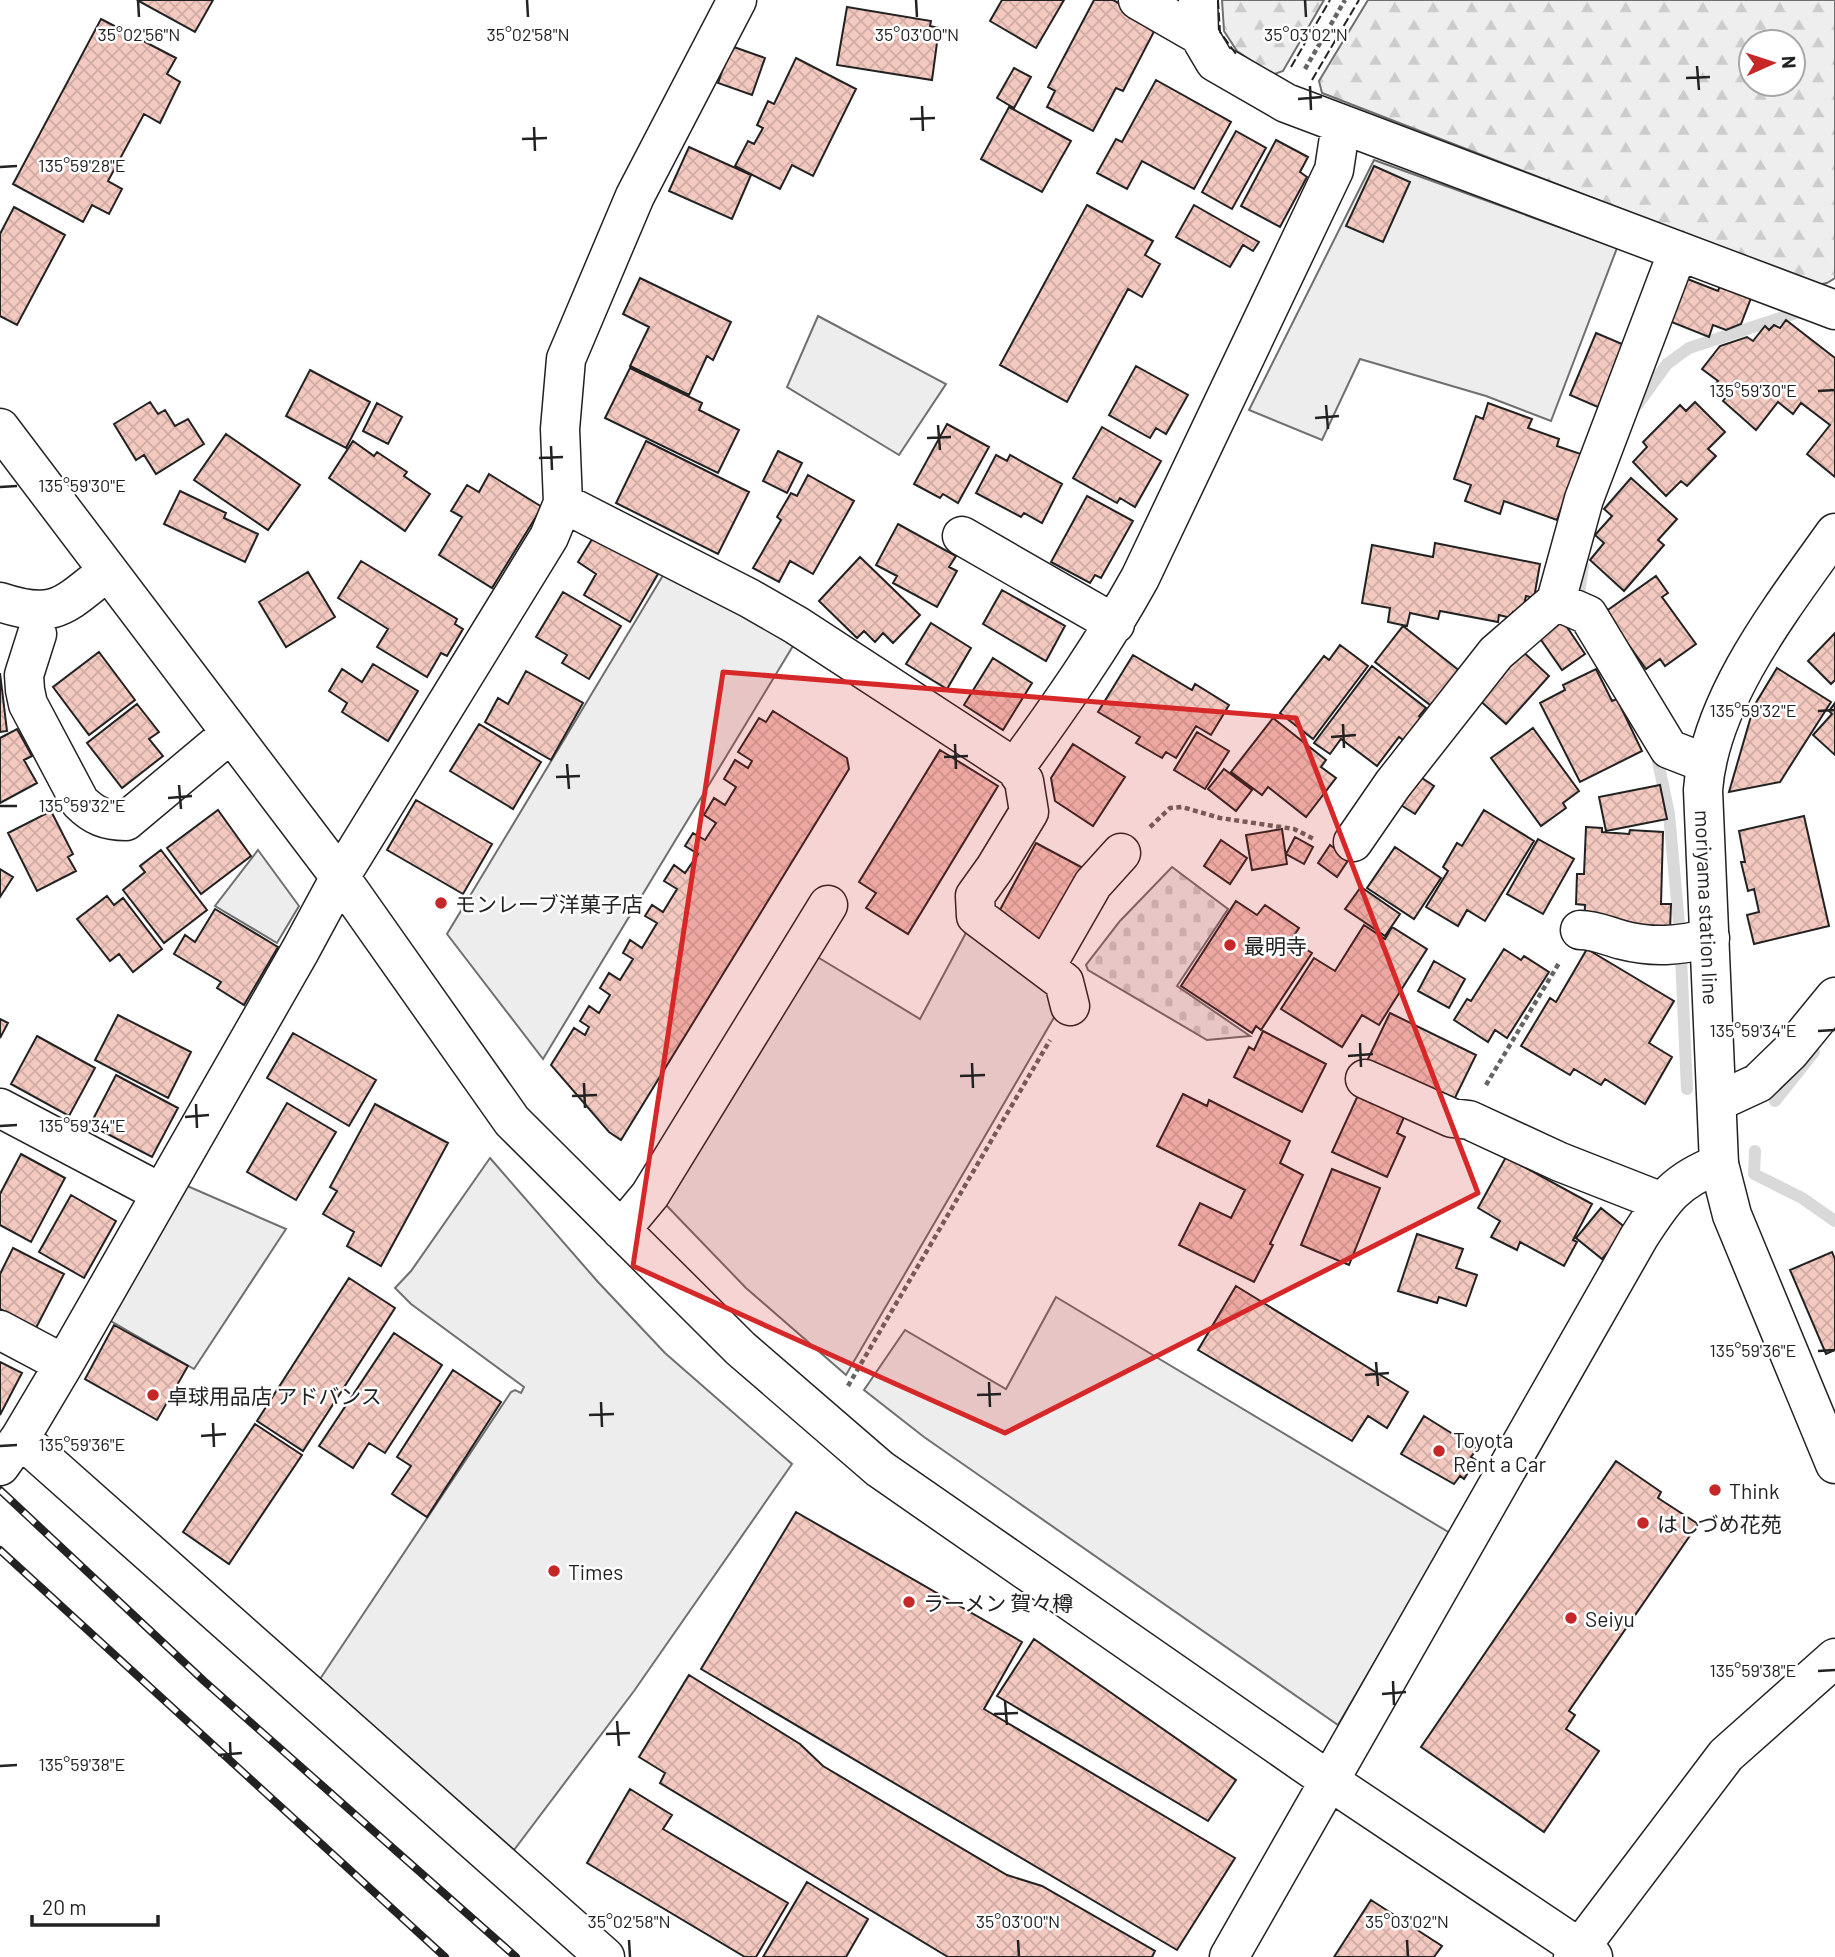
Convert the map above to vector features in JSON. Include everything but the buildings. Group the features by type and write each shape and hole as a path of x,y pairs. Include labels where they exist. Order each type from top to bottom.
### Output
{"street":[{"path":"605,1957 10,1452 64,1364 340,877 549,537 563,503 560,429 566,359 635,196 737,0"},
{"path":"1138,0 1199,17 1215,62 1286,103 1827,306"},
{"path":"1014,768 1074,687 1115,624 1140,578 1334,170 1341,124"},
{"path":"1678,251 1584,499 1571,607 1669,749 1705,763"},
{"path":"0,428 340,877 512,1121 740,1348 880,1469 1582,1954 1726,1755 1835,1658"},
{"path":"563,503 749,598 796,625 1014,768 1024,782 1029,812 975,896 976,916 1064,982 1070,1006"},
{"name":"moriyama station line","path":"1835,533 1780,609 1742,673 1715,732 1705,763 1689,943 1717,1102 1719,1164 1732,1215 1835,1464"},
{"path":"962,536 1115,624"},
{"path":"0,602 41,612 62,606 108,571"},
{"path":"1353,842 1393,784 1496,653 1571,607"},
{"path":"37,634 24,675 28,704 80,802 91,813 109,821 126,821 231,733"},
{"path":"1046,966 1093,884 1121,853"},
{"path":"621,1230 650,1195 828,905"},
{"path":"1580,930 1594,930 1648,945 1689,943"},
{"path":"1717,1102 1758,1083 1790,1052 1835,997"},
{"path":"1365,1079 1451,1118 1469,1120 1560,1162 1662,1202"},
{"path":"0,1108 161,1193"},
{"path":"1229,1957 1639,1237 1675,1187 1699,1171 1719,1164"},
{"path":"0,1330 64,1364"}],"path":[{"path":"1286,103 1345,0"},
{"path":"1121,853 1170,808 1182,807 1220,818 1294,830 1322,842 1353,842"},
{"path":"1469,1120 1503,1053 1580,930"},
{"path":"826,1423 1070,1006"}],"highlighted area":[{"path":"723,672 1296,718 1478,1193 1005,1433 633,1266"}],"green space":[{"path":"1222,0 1324,0 1283,71 1272,75 1237,51 1224,31"},
{"path":"1368,0 1835,0 1835,278 1817,285 1322,93 1319,81"},
{"path":"1172,867 1228,909 1177,986 1250,1036 1207,1040 1088,970 1086,965 1120,921"}],"shaded area":[{"path":"1374,160 1617,248 1551,421 1486,396 1360,359 1322,440 1249,410"},
{"path":"818,316 946,384 899,455 787,387"},
{"path":"668,567 796,641 543,1059 447,934"},
{"path":"258,850 299,906 277,943 215,906"},
{"path":"968,929 1063,1002 846,1375 746,1288 640,1178 786,938 920,1019"},
{"name":"Times","path":"490,1158 598,1282 665,1353 792,1464 634,1691 514,1850 320,1679 511,1392 515,1390 521,1393 524,1387 411,1304 395,1288 411,1271"},
{"path":"185,1185 286,1229 194,1369 109,1320"},
{"path":"1056,1297 1450,1533 1338,1725 924,1437 864,1390 905,1330 1006,1389"}],"waterway":[{"path":"1638,404 1667,364 1689,348 1808,309"},
{"path":"1577,607 1583,566"},
{"path":"1656,752 1669,814 1680,935 1687,1089"},
{"path":"1775,1101 1814,1052"},
{"path":"1755,1151 1754,1174 1802,1198 1835,1221"}],"railway":[{"path":"0,1490 204,1681 516,1957"},
{"path":"0,1550 445,1957"}],"fence":[{"path":"1218,0 1220,32 1236,54"},
{"path":"1291,67 1330,0"},
{"path":"1312,80 1359,0"}],"place":[{"name":"モンレーブ洋菓子店","path":"441,903"},
{"name":"最明寺","path":"1230,945"},
{"name":"卓球用品店 アドバンス","path":"153,1395"},
{"name":"Toyota Rent a Car","path":"1439,1451"},
{"name":"Think","path":"1715,1490"},
{"name":"はしづめ花苑","path":"1643,1523"},
{"name":"Times","path":"554,1571"},
{"name":"ラーメン 賀々樽","path":"909,1602"},
{"name":"Seiyu","path":"1571,1618"}]}
